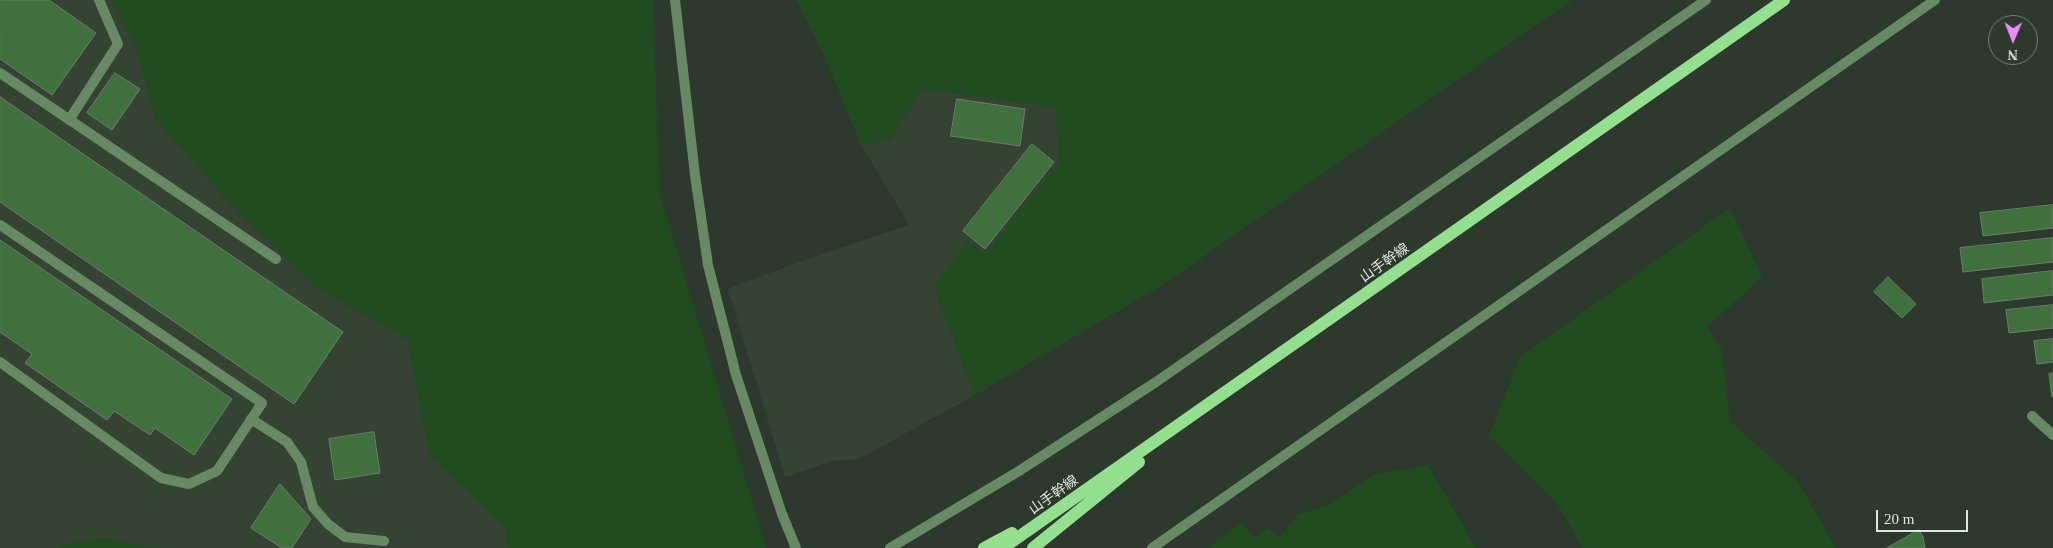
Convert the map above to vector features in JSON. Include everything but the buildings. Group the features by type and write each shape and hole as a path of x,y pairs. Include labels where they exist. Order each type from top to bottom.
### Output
{"main road":[{"name":"山手幹線","path":"1003,548 1784,0"},
{"path":"1034,548 1220,395"},
{"path":"984,548 1071,500"}],"street":[{"path":"69,120 118,44 99,0"},
{"path":"675,0 695,175 708,265 736,375 782,514 796,548"},
{"path":"890,548 1019,470 1156,382 1706,0"},
{"path":"1152,548 1935,0"},
{"path":"0,73 276,259"},
{"path":"0,224 262,403 216,471 189,484 161,478 0,362"},
{"path":"2032,416 2053,435"},
{"path":"252,419 287,442 301,462 313,507 328,524 345,537 384,540"}],"shaded area":[{"path":"0,0 111,0 136,46 156,119 317,288 408,339 430,455 507,530 508,548 151,548 102,538 69,544 60,548 0,548"},
{"path":"922,89 1056,107 1060,162 986,254 934,287 975,395 859,459 832,461 785,477 728,289 788,266 909,225 861,145 891,139"}],"green space":[{"path":"111,0 653,0 660,194 766,548 508,548 507,530 430,455 408,339 317,288 223,196 156,119 136,46"},
{"path":"796,0 1572,0 1161,286 975,395 934,287 968,241 986,253 1060,162 1056,107 922,89 891,139 861,145 823,53"},
{"path":"1730,208 1762,277 1707,327 1722,351 1730,421 1798,482 1836,548 1582,548 1559,506 1489,436 1520,357"},
{"path":"1428,465 1476,548 1207,548 1242,523 1253,538 1268,528 1279,538 1298,514 1327,506 1374,475"},
{"path":"102,538 151,548 60,548 69,544"}]}
